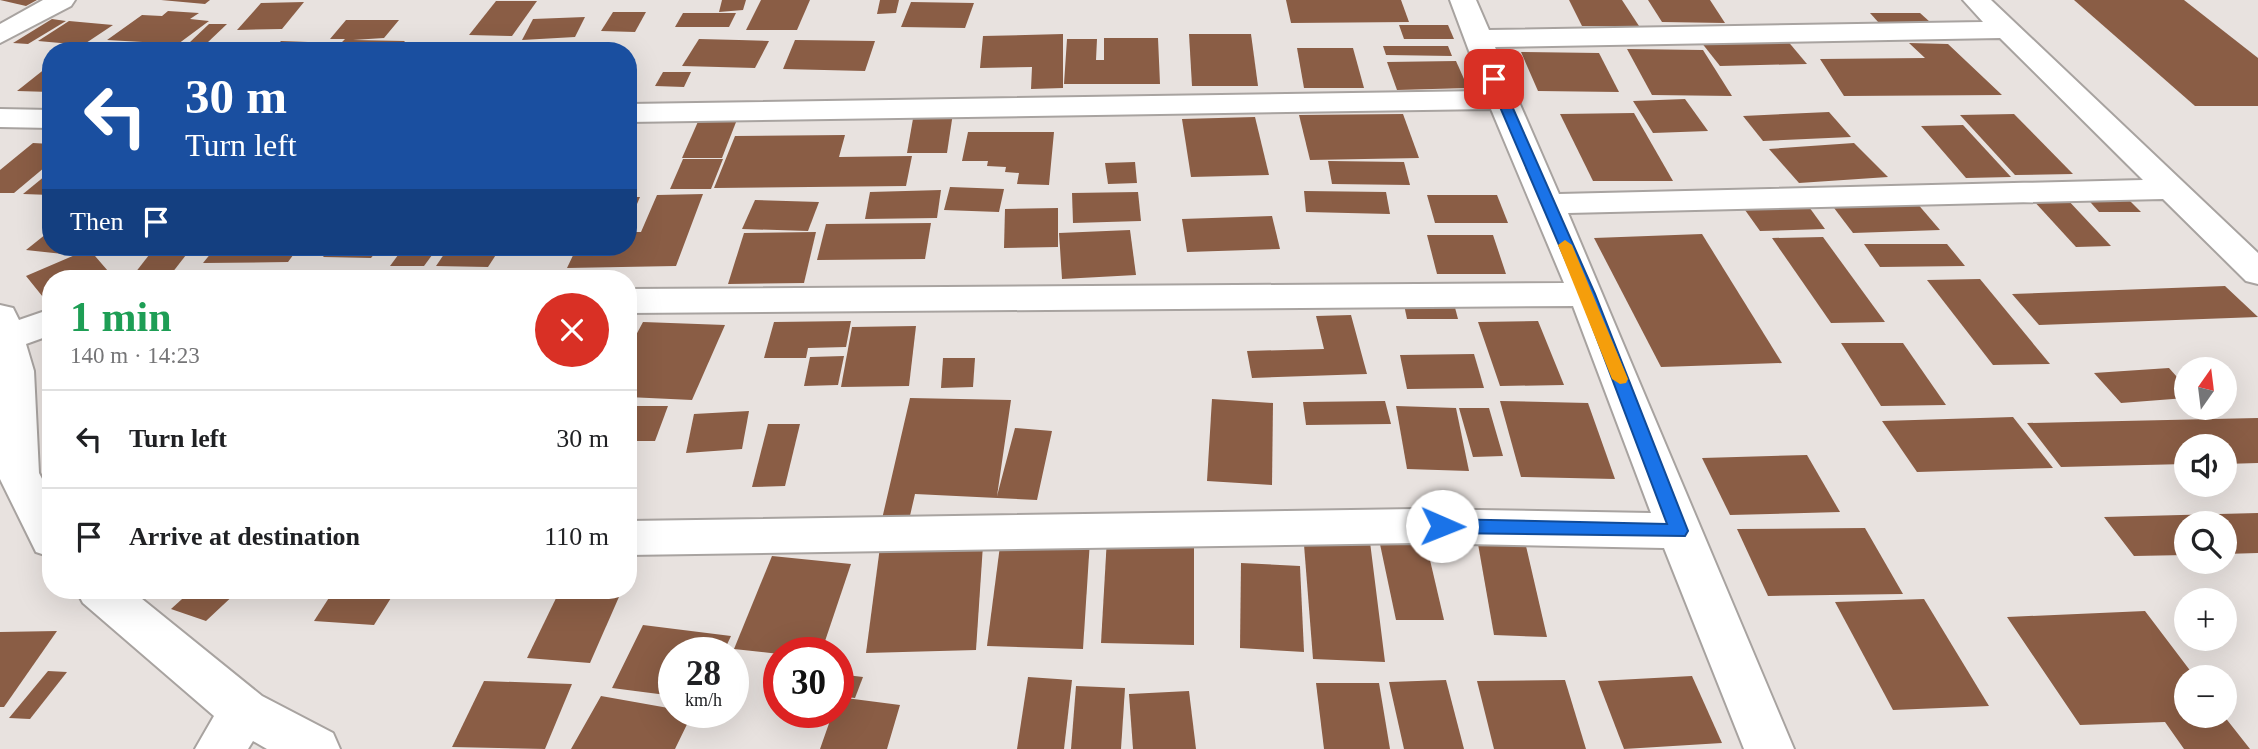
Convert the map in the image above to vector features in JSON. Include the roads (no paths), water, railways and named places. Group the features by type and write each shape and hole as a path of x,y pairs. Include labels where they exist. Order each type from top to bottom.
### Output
{"street":[{"path":"0,35 62,0"},
{"path":"1463,0 1502,100 1587,294 1679,531 1769,749"},
{"path":"1976,0 2258,273"},
{"path":"0,17 29,19"},
{"path":"1478,39 2006,30"},
{"path":"637,113 1502,100"},
{"path":"0,118 42,120"},
{"path":"1546,204 2171,189"},
{"path":"637,301 1587,294"},
{"path":"42,322 3,328 15,371 9,483 42,528"},
{"path":"637,538 1416,526 1679,531"},
{"path":"108,599 233,731 315,749"}]}
